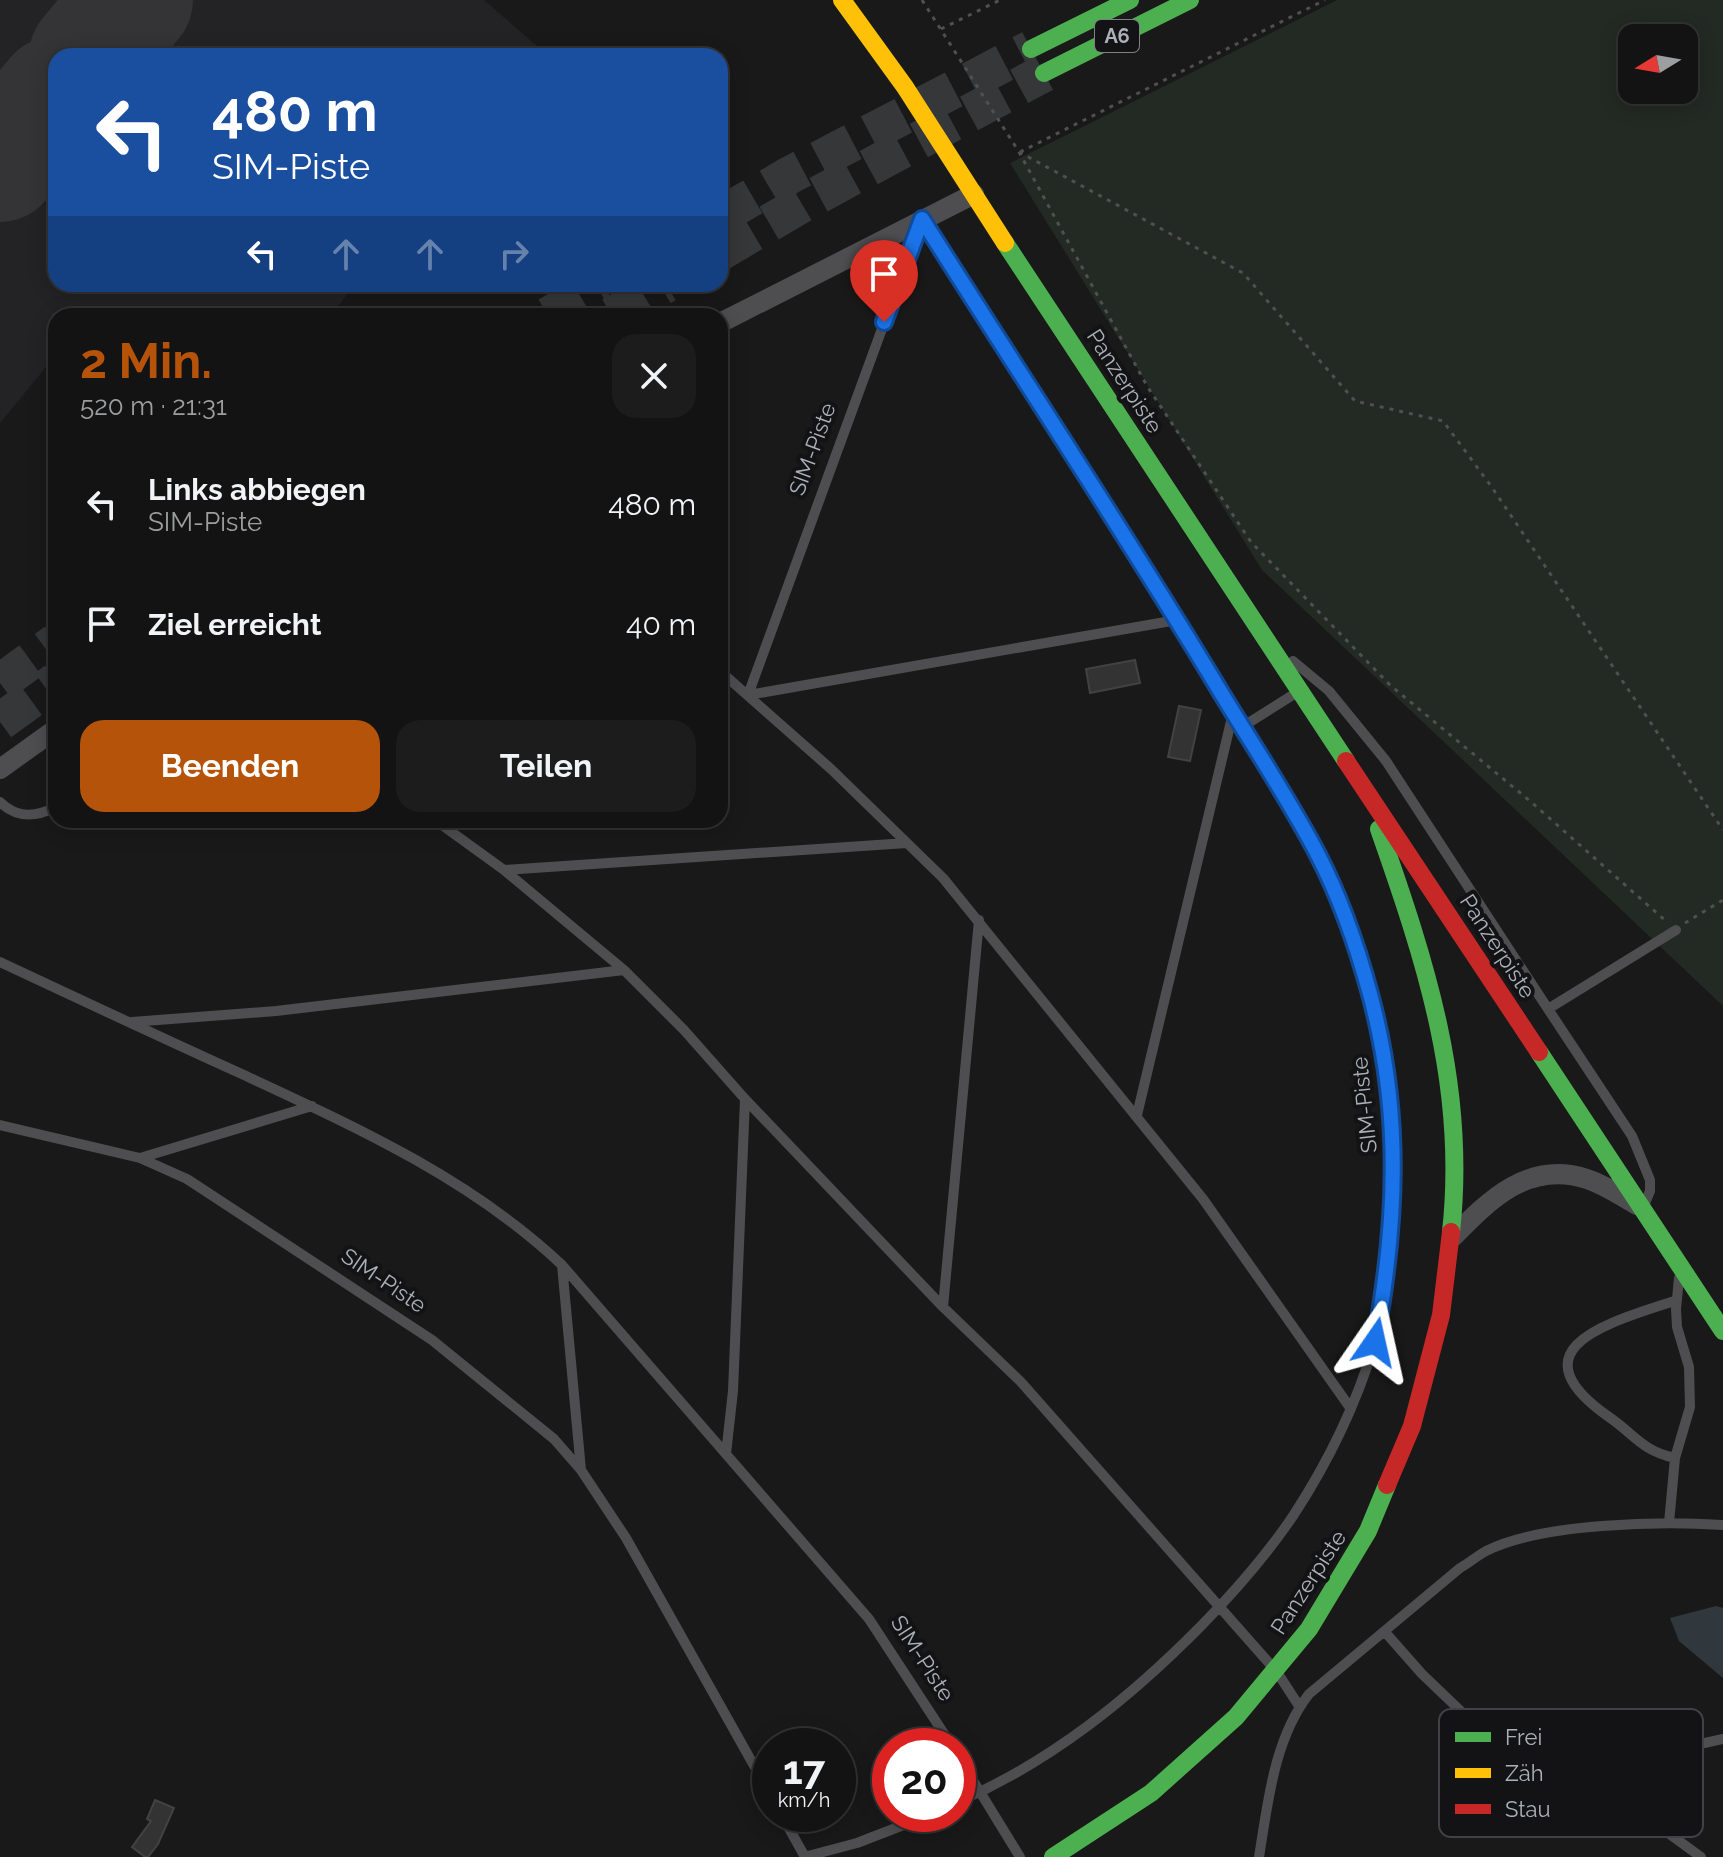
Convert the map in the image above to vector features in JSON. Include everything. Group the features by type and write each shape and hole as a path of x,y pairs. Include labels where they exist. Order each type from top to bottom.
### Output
{"main road":[{"name":"Panzerpiste","path":"842,0 905,87 1723,1331"},
{"name":"A6","path":"1031,49 1130,0"},
{"name":"A6","path":"1044,73 1190,0"},
{"name":"Panzerpiste","path":"1053,1857 1121,1816 1160,1787 1238,1717 1277,1672 1325,1606 1368,1534 1404,1451 1424,1390 1445,1301 1453,1237 1455,1147 1450,1084 1438,1013 1417,936 1366,790"}],"street":[{"path":"728,319 974,194"},
{"path":"0,769 48,735"},
{"name":"Panzerpiste","path":"1453,1237 1501,1191 1528,1179 1556,1175 1586,1179 1641,1208"}],"lane":[{"name":"SIM-Piste","path":"922,219 1177,620 1299,822 1333,886 1370,995 1384,1056 1392,1120 1395,1182 1390,1242 1375,1342 1351,1409 1315,1483 1269,1551 1166,1661 1118,1704 1068,1742 976,1794"},
{"name":"SIM-Piste","path":"748,695 922,219"},
{"path":"748,695 1177,620"},
{"path":"1268,641 1329,691 1386,761 1632,1136 1650,1180 1650,1191 1641,1208"},
{"path":"728,678 907,843 979,920 1203,1199 1351,1409"},
{"path":"1242,727 1301,690"},
{"path":"1137,1115 1233,713"},
{"path":"0,802 19,814 37,815 48,810"},
{"path":"446,828 504,870 624,970 684,1030 745,1099 943,1307 1021,1382 1277,1672 1299,1706"},
{"path":"504,870 907,843"},
{"path":"943,1307 979,920"},
{"path":"1548,1009 1676,930"},
{"name":"SIM-Piste","path":"0,962 374,1136 494,1209 531,1236 562,1265 869,1619 940,1728"},
{"name":"SIM-Piste","path":"130,1023 276,1011 483,984 624,970"},
{"path":"726,1454 733,1391 745,1099"},
{"path":"140,1158 312,1106"},
{"name":"SIM-Piste","path":"0,1125 140,1158 200,1187 432,1340 554,1439 581,1470 626,1538 752,1762"},
{"name":"SIM-Piste","path":"562,1265 581,1470"},
{"path":"1669,1523 1675,1458 1690,1407 1689,1367 1677,1327 1681,1267"},
{"path":"1675,1458 1656,1454 1587,1402 1572,1382 1568,1368 1571,1350 1584,1336 1605,1325 1677,1300"},
{"path":"1259,1857 1281,1749 1299,1706 1309,1694 1460,1568 1487,1551 1528,1537 1575,1529 1669,1523 1723,1525"},
{"path":"1385,1632 1459,1709"},
{"path":"1703,1743 1723,1739"},
{"path":"976,1784 1020,1857"},
{"path":"791,1832 804,1857 885,1832"},
{"path":"1674,1837 1701,1857"},
{"path":"1261,1843 1268,1857"}],"path":[{"path":"922,0 1019,152 1147,386 1251,542 1390,685 1530,801 1676,930 1723,900"},
{"path":"941,29 1000,0"},
{"path":"1019,152 1325,0"},
{"path":"1019,152 1243,273 1355,401 1443,421 1491,486 1723,830"}],"shaded area":[{"path":"0,0 484,0 539,48 48,48 48,292 350,292 336,308 48,308 48,365 0,423"},
{"path":"1337,0 1723,0 1723,1006 1262,570 1010,163"},
{"path":"1716,1606 1723,1608 1723,1678 1679,1641 1670,1618"}],"building":[{"path":"1135,660 1140,683 1090,693 1086,669"},
{"path":"1179,706 1201,710 1190,761 1168,757"},
{"path":"155,1800 174,1808 158,1844 145,1857 132,1847 151,1821 147,1819"}],"runway":[{"path":"95,48 134,0"},
{"path":"0,163 48,105"}],"tunnel":[{"path":"728,211 790,175 1031,49"},
{"path":"728,247 805,202 1044,73"},
{"path":"562,308 589,292"},
{"path":"626,308 652,292"},
{"path":"0,683 48,648"},
{"path":"0,722 48,687"}],"traffic: fast":[{"path":"1031,49 1130,0"},
{"path":"1044,73 1190,0"},
{"path":"1005,243 1346,761"},
{"path":"1379,829 1427,977 1448,1076 1453,1127 1451,1232"},
{"path":"1539,1052 1723,1331"},
{"path":"1053,1857 1151,1793 1236,1717 1309,1629 1368,1531 1387,1485"}],"traffic: slow":[{"path":"842,0 905,87 1005,243"}],"traffic: jam":[{"path":"1346,761 1539,1052"},
{"path":"1387,1485 1412,1426 1441,1315 1451,1232"}],"route":[{"path":"884,322 922,219 1177,620 1299,822 1333,886 1370,995 1384,1056 1392,1120 1395,1182 1383,1299 1375,1342"}]}
